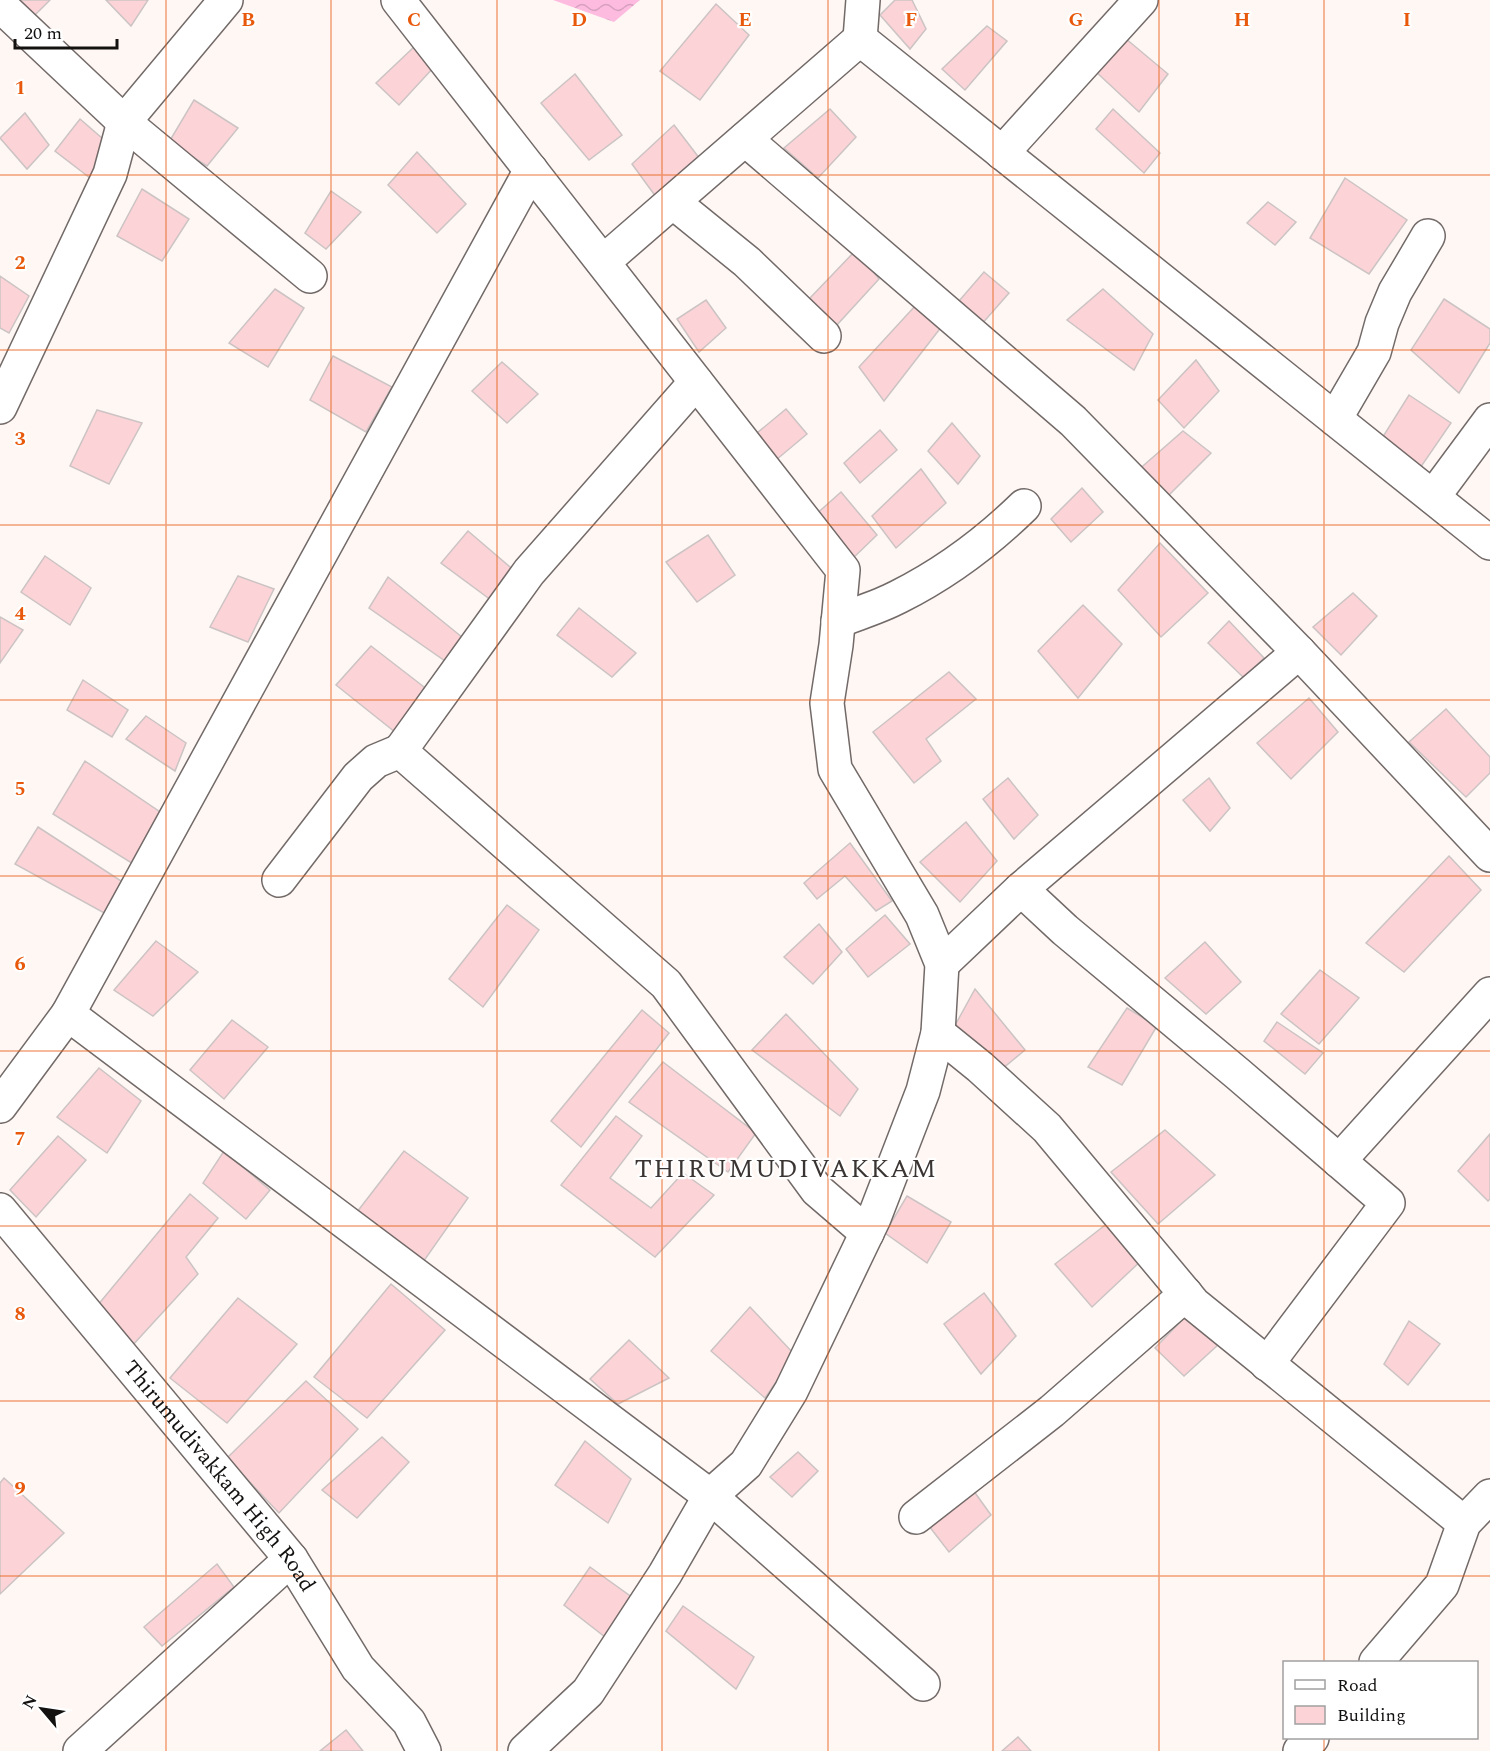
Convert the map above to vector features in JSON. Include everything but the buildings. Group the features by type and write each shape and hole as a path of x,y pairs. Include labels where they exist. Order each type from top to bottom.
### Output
{"street":[{"path":"0,407 110,174 124,122 226,0"},
{"path":"398,0 843,570 826,703 835,769 922,915 942,964 938,1033 923,1091 867,1233 791,1391 746,1464 710,1496 665,1575 588,1692 525,1751"},
{"path":"603,262 860,39 863,0"},
{"path":"1002,153 1141,0"},
{"path":"0,5 124,122 310,276"},
{"path":"860,39 1490,543"},
{"path":"745,139 1073,421 1299,652 1490,855"},
{"path":"0,1106 68,1014 531,170"},
{"path":"673,202 747,262 825,336"},
{"path":"1335,419 1374,352 1382,323 1395,292 1428,236"},
{"path":"279,880 358,777 376,761 400,751 529,572 696,382"},
{"path":"1433,497 1490,420"},
{"path":"838,621 897,598 956,562 997,533 1024,506"},
{"path":"942,964 1021,889 1299,652"},
{"path":"400,751 666,984 817,1190 867,1233"},
{"path":"1021,889 1065,930 1388,1203 1267,1364"},
{"path":"1339,1161 1490,994"},
{"path":"68,1014 710,1496 923,1684"},
{"path":"938,1033 980,1066 1047,1128 1194,1304 1464,1523"},
{"name":"Thirumudivakkam High Road","path":"0,1210 291,1559 358,1668 409,1722 424,1751"},
{"path":"916,1517 1052,1410 1186,1294"},
{"path":"1377,1661 1442,1585 1464,1523 1490,1496"},
{"path":"80,1751 291,1559"},
{"path":"1300,1751 1310,1739"}],"water":[{"path":"553,0 640,0 614,22"}],"district":[{"name":"THIRUMUDIVAKKAM","path":"786,1169"}]}
